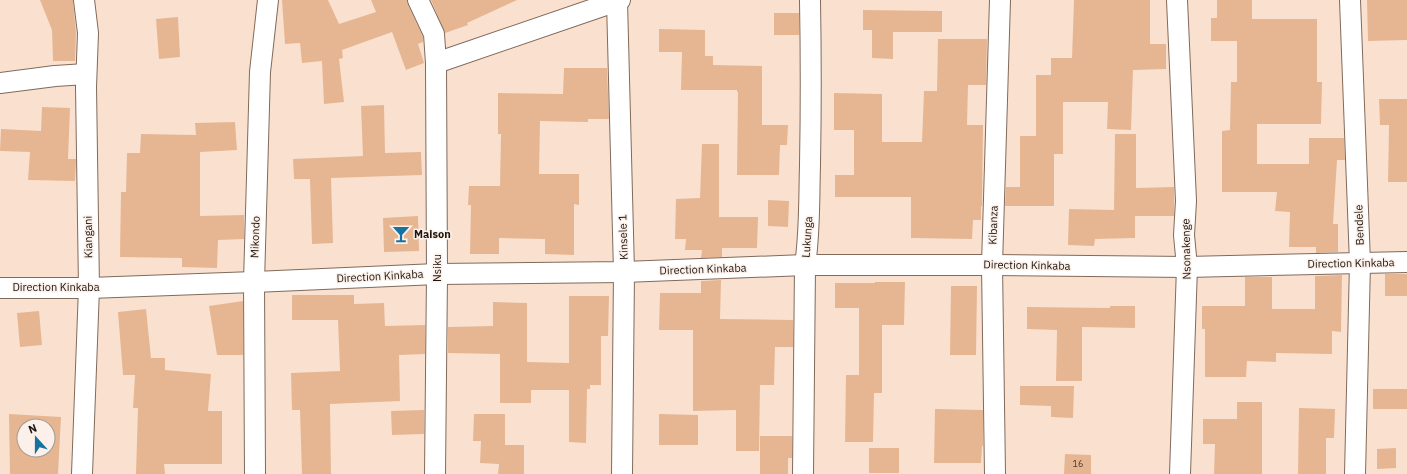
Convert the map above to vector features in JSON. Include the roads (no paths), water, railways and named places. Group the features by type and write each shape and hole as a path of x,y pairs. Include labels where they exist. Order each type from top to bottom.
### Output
{"street":[{"name":"Kiangani","path":"82,474 89,288 86,74 88,33 84,0"},
{"name":"Mikondo","path":"255,474 254,282 260,72 268,0"},
{"name":"Nsiku","path":"418,0 434,34 436,62 437,274 435,474"},
{"path":"436,62 618,0"},
{"name":"Kinsele 1","path":"618,0 624,272 622,474"},
{"name":"Lukunga","path":"803,474 805,265 810,184 810,0"},
{"name":"Kibanza","path":"995,474 992,265 1000,0"},
{"name":"Nsonakenge","path":"1177,0 1186,201 1184,236 1187,267 1180,474"},
{"name":"Bendele","path":"1350,0 1360,263 1355,474"},
{"path":"0,83 55,76 86,74"},
{"name":"Direction Kinkaba","path":"0,288 89,288 437,274 624,272 805,265 1187,267 1407,262"}],"place":[{"name":"Maison","path":"401,234"}]}
